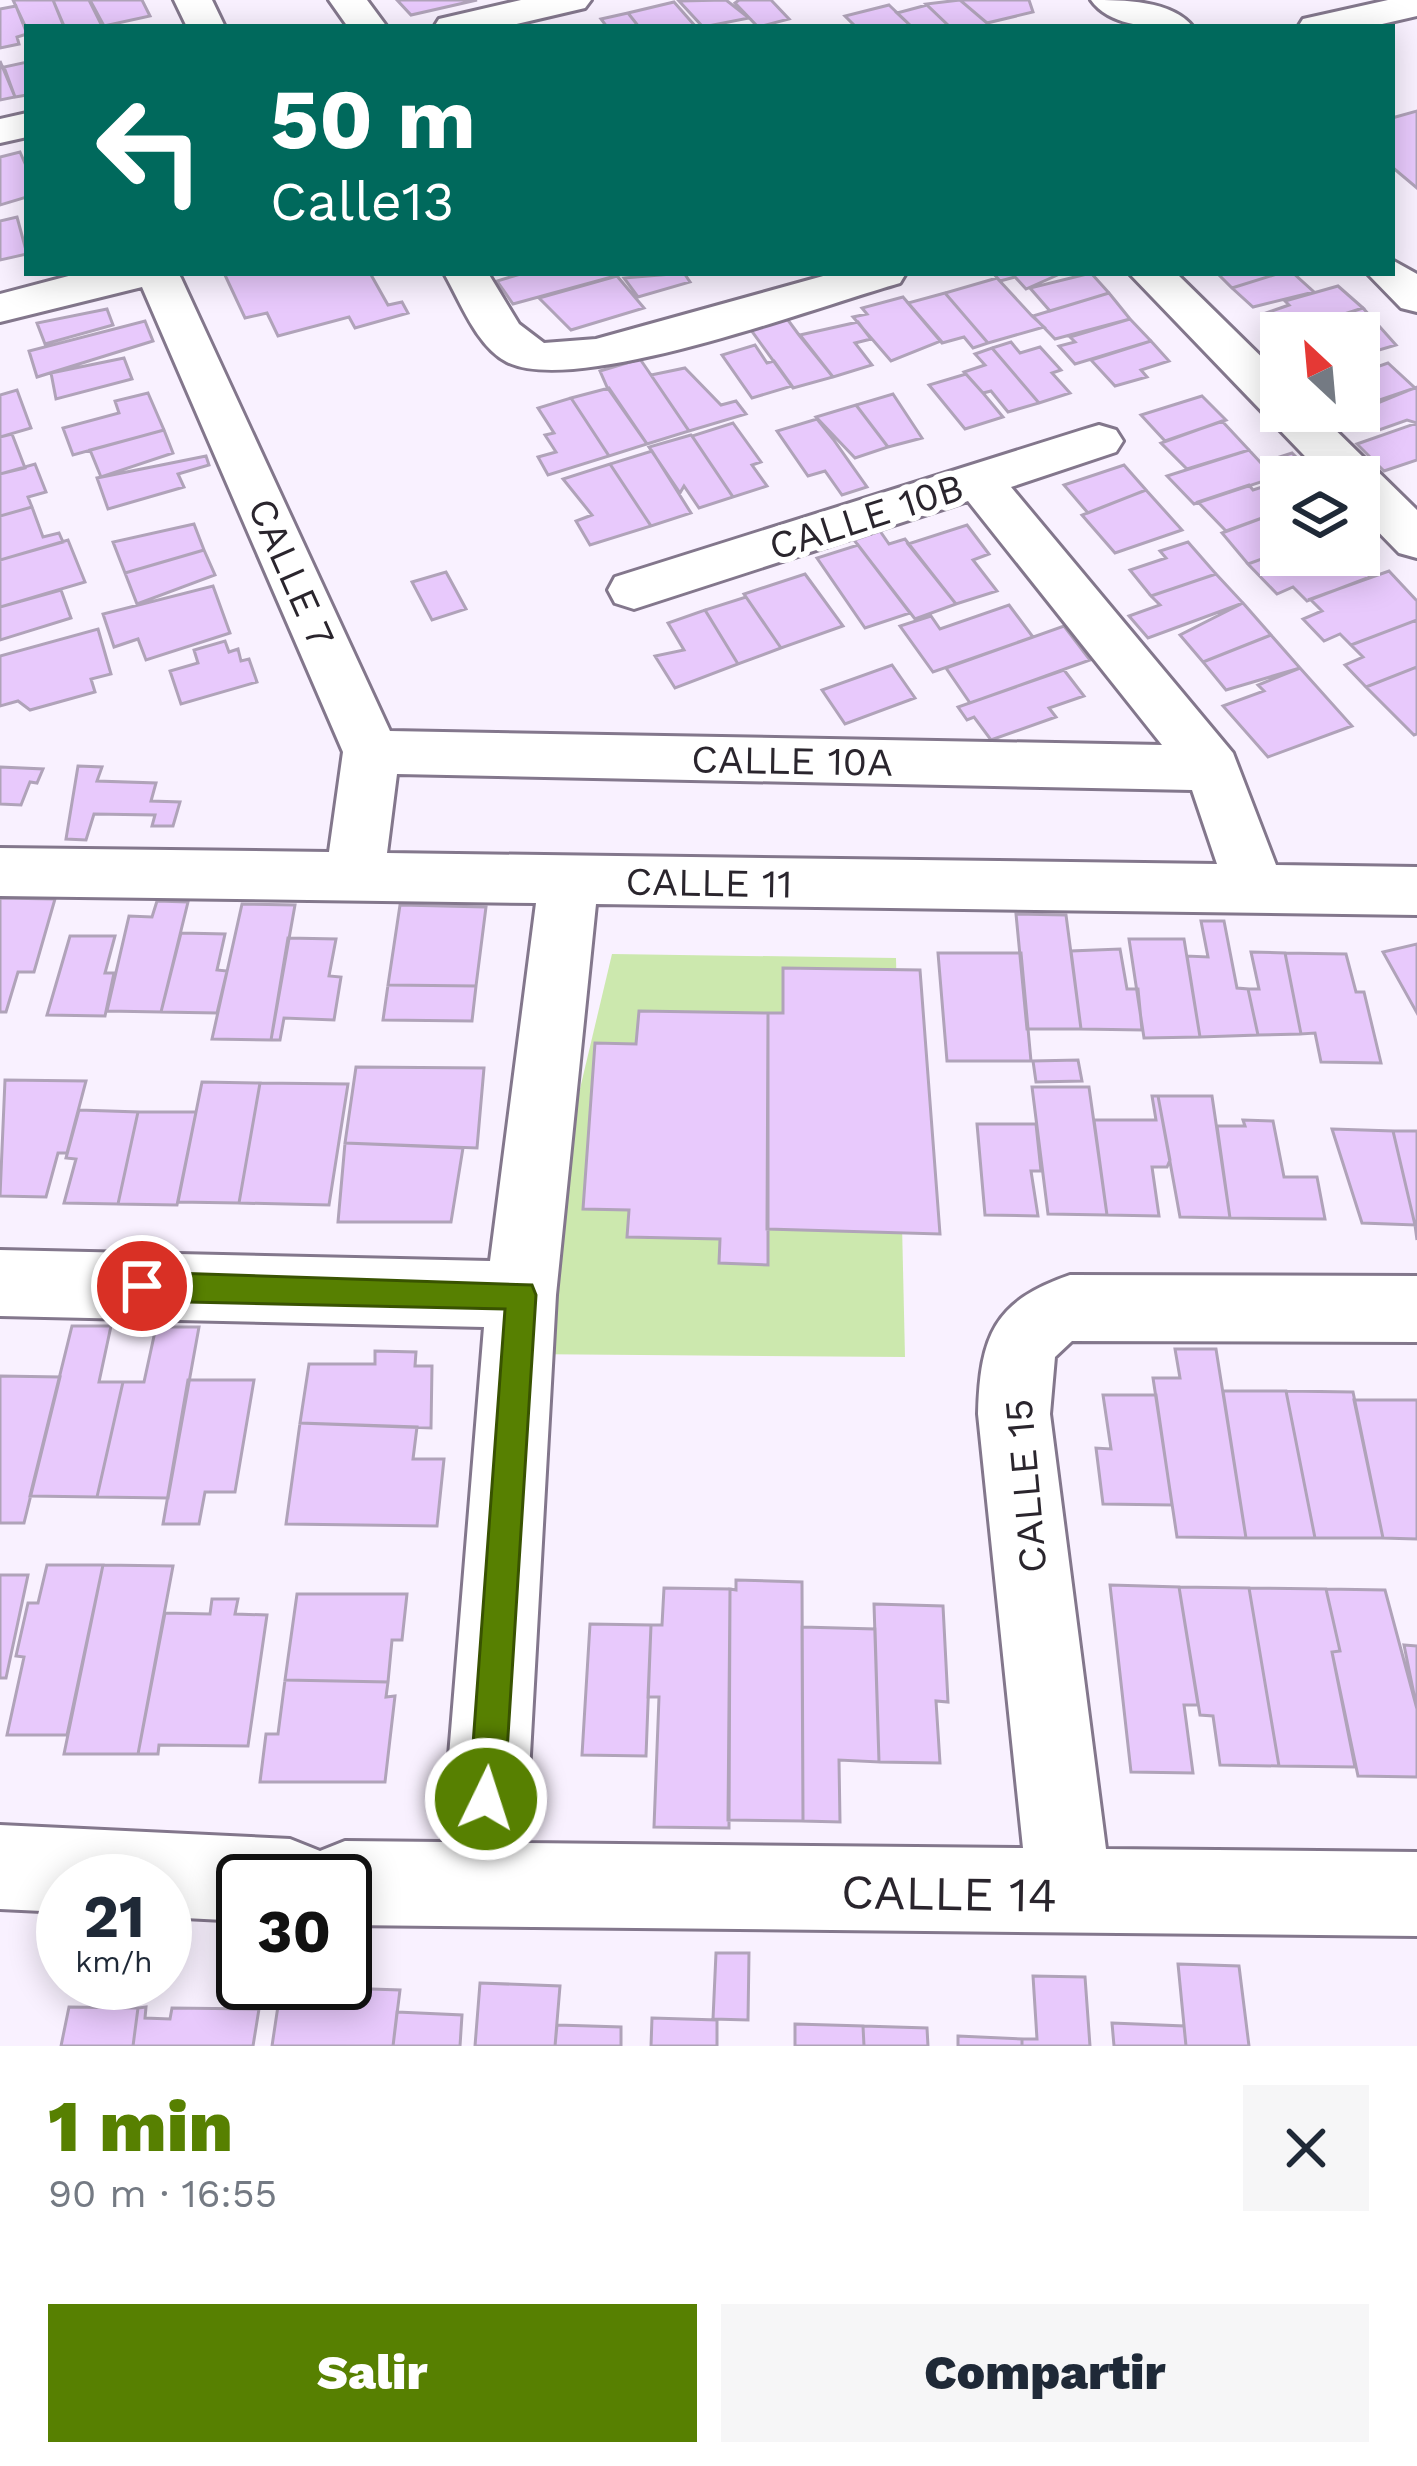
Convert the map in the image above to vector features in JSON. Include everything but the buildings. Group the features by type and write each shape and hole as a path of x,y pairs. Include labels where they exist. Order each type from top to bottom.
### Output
{"street":[{"path":"466,24 572,0"},
{"path":"1110,0 1167,24"},
{"path":"1342,24 1409,16"},
{"path":"0,308 140,276"},
{"name":"CALLE 7","path":"144,276 371,752"},
{"path":"468,276 514,350 528,359 554,361 598,354 873,276"},
{"path":"1153,276 1260,383"},
{"path":"1391,276 1417,298"},
{"path":"1309,432 1334,456"},
{"name":"CALLE 10B","path":"634,590 1099,440"},
{"path":"978,480 1213,768 1256,892"},
{"path":"1380,502 1417,540"},
{"path":"355,877 371,752"},
{"name":"CALLE 10A","path":"371,752 1213,768"},
{"name":"CALLE 11","path":"0,872 1417,891"},
{"path":"480,1888 521,1295 569,880"},
{"path":"0,1283 521,1295"},
{"name":"CALLE 15","path":"1070,1894 1014,1414 1015,1356 1029,1327 1048,1313 1070,1308 1417,1309"},
{"path":"0,1867 216,1877"},
{"name":"CALLE 14","path":"372,1884 1417,1894"}],"green space":[{"path":"612,954 896,958 905,1357 517,1354"}],"route":[{"path":"142,1286 521,1295 486,1799"}]}
